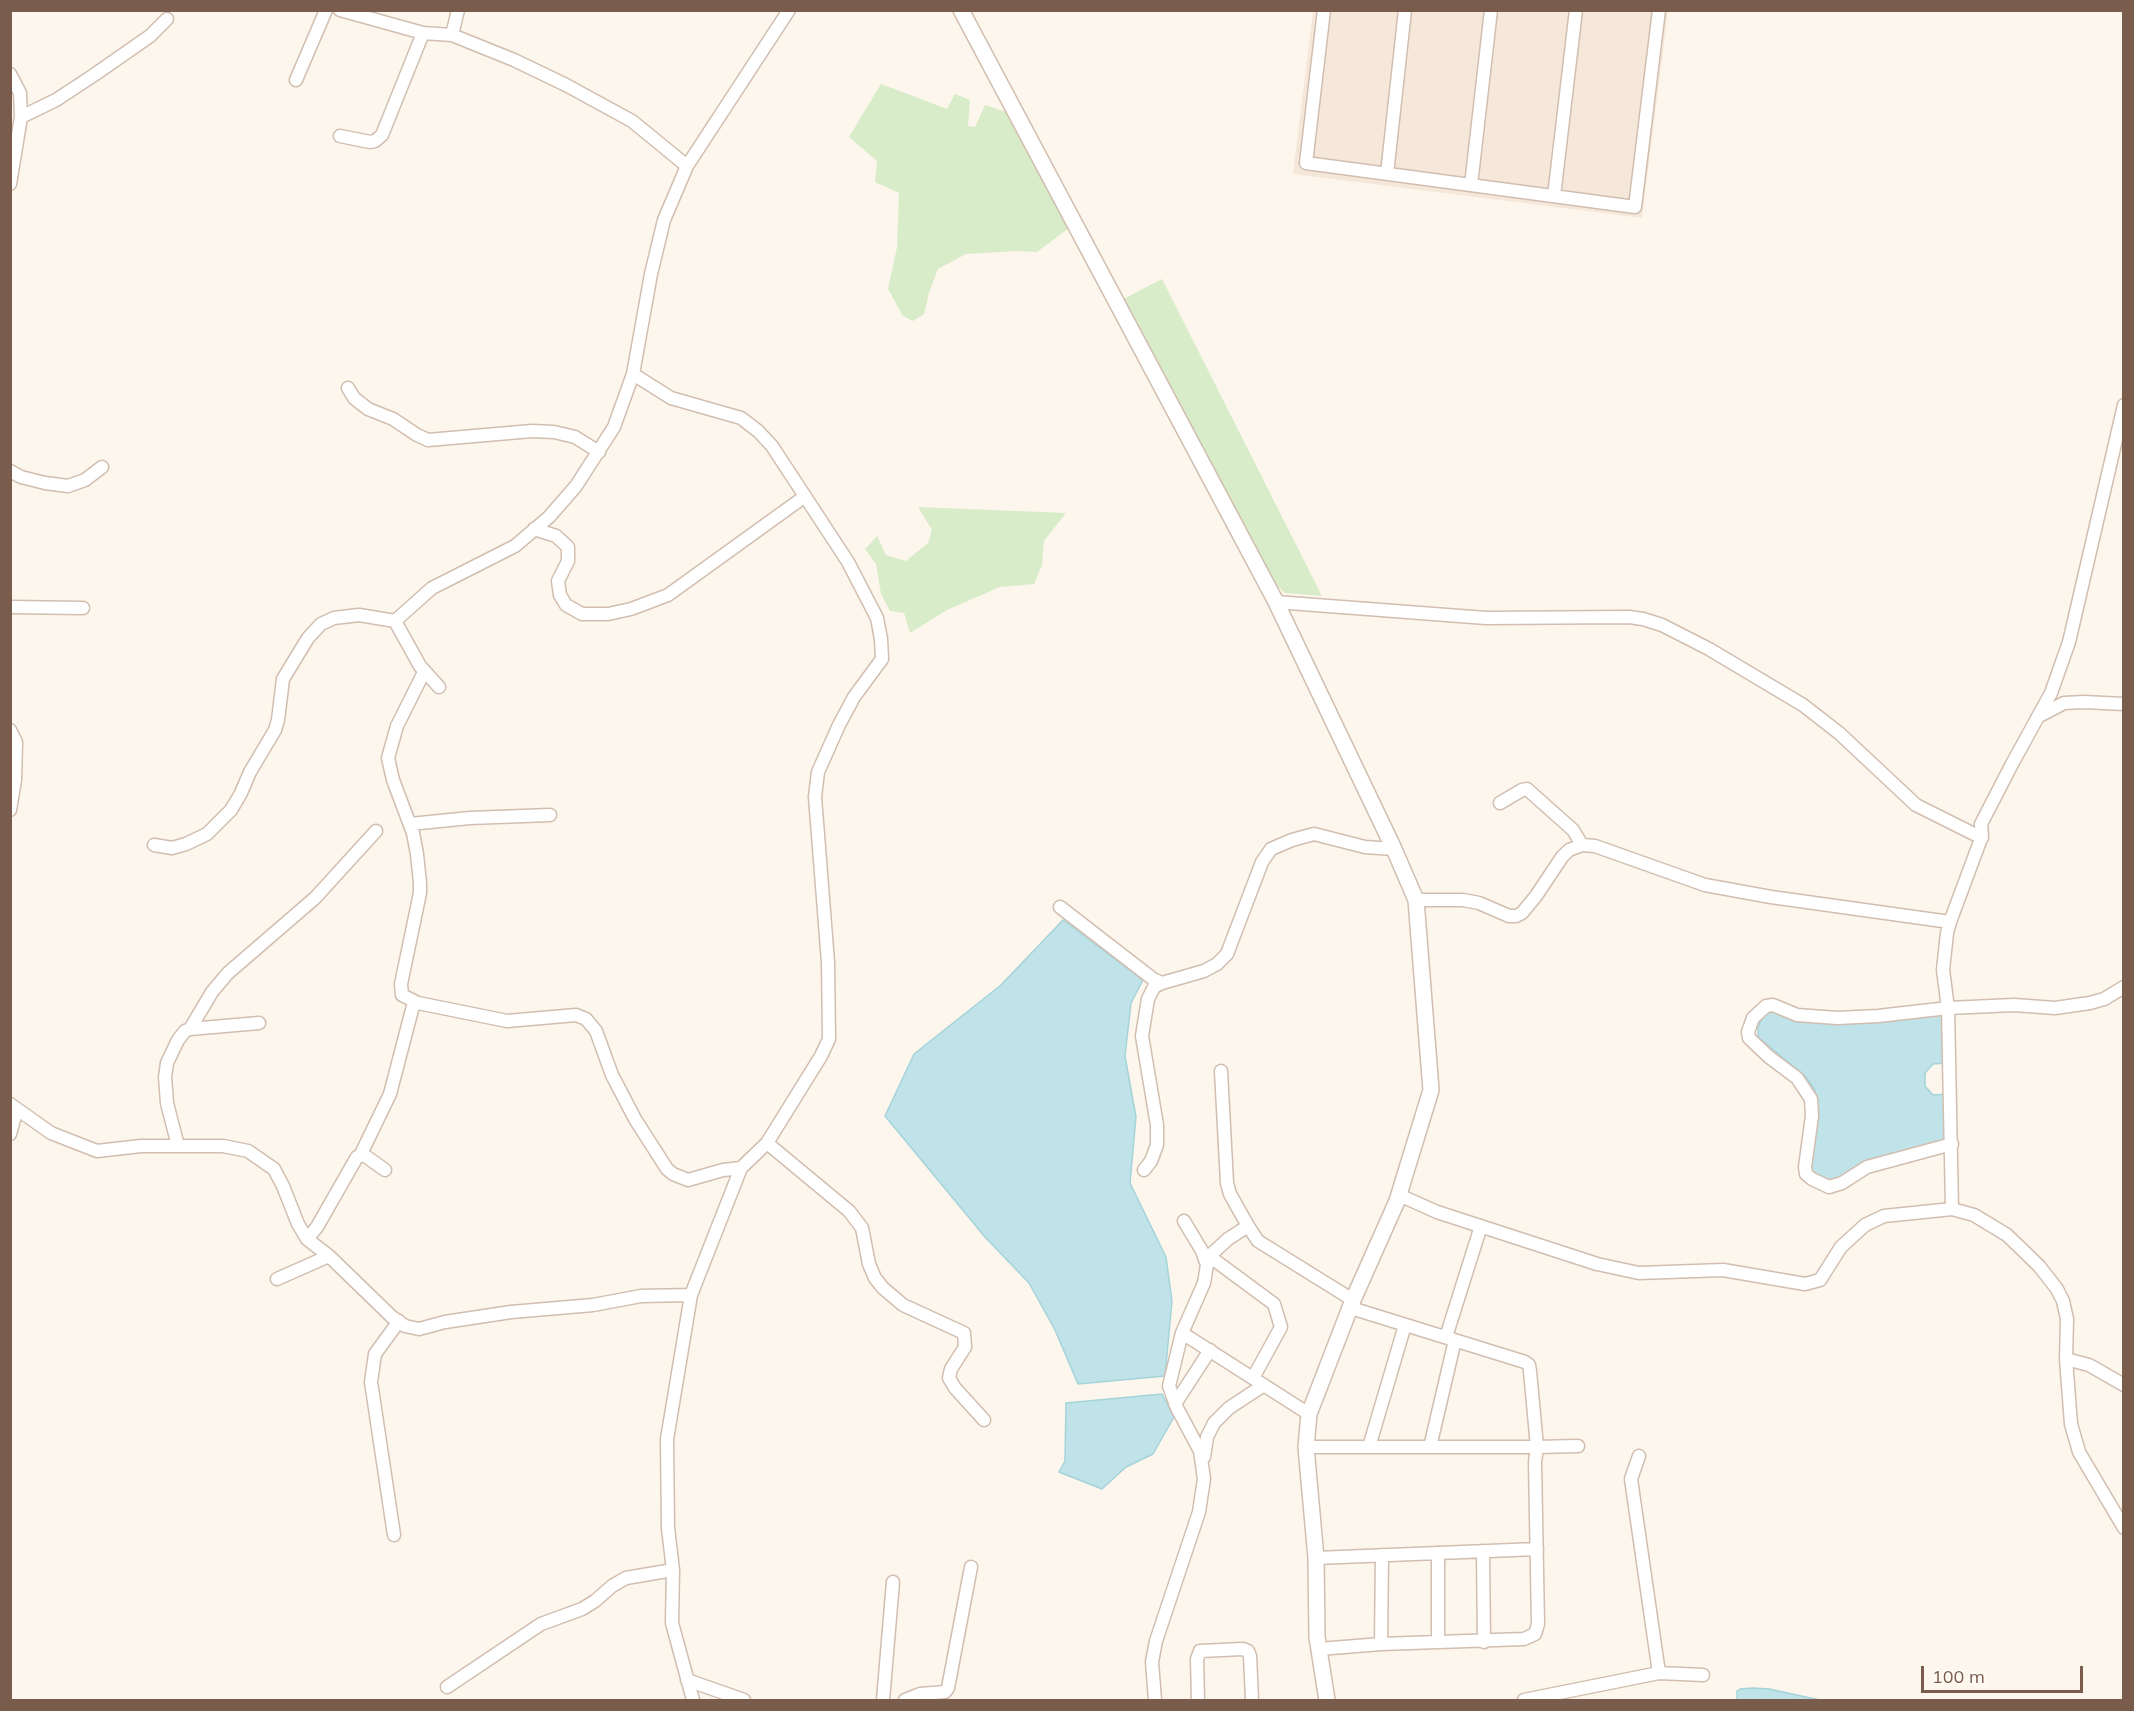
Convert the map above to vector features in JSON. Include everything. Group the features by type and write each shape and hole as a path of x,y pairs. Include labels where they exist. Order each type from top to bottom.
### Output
{"street":[{"path":"296,80 326,10"},
{"path":"340,10 423,33 452,35 524,65 632,121 687,166"},
{"path":"452,35 458,10"},
{"path":"395,621 432,588 515,546 549,517 576,486 599,452 615,427 633,374 651,274 664,220 687,166 789,10"},
{"path":"961,10 1276,602 1416,900 1431,1090 1399,1195 1352,1304 1309,1414 1306,1447 1316,1558 1319,1649 1328,1701"},
{"path":"1324,10 1306,163 1635,207 1659,10"},
{"path":"1387,174 1405,10"},
{"path":"1471,185 1491,10"},
{"path":"1554,196 1576,10"},
{"path":"21,117 56,100 94,75 150,36 167,19"},
{"path":"340,136 370,142 382,135 423,33"},
{"path":"10,74 20,93 21,117 10,184"},
{"path":"633,374 671,398 741,418 772,446 848,562 877,618 882,659 854,697 818,772 815,797 828,962 829,1039 821,1056 767,1143 741,1168 691,1295 668,1439 668,1528 673,1570 672,1623 693,1701"},
{"path":"348,388 354,398 368,409 393,419 428,440 532,431 554,432 574,437 599,452"},
{"path":"1952,1209 1948,1008 1943,970 1944,950 1950,922 1982,838 1981,824 2051,693 2069,642 2124,405"},
{"path":"10,471 21,477 68,486 85,480 102,467"},
{"path":"534,529 556,536 568,547 568,561 558,581 560,595 566,605 582,614 608,614 631,609 668,595 804,497"},
{"path":"1276,602 1486,618 1629,617 1662,625 1803,705 1839,733 1916,805 1982,838"},
{"path":"10,608 83,608"},
{"path":"154,845 172,848 207,834 231,810 275,730 283,679 308,638 321,624 334,618 359,615 395,621"},
{"path":"395,621 424,672 439,687"},
{"path":"424,672 397,726 388,758 410,824 417,854 420,893 401,989 402,995 414,1002 507,1021 576,1015 585,1018 596,1031 612,1075 635,1119 667,1169 680,1179 688,1180 723,1170 741,1168"},
{"path":"2038,718 2055,706 2064,703 2124,704"},
{"path":"10,730 16,742 15,780 10,810"},
{"path":"1500,803 1527,789 1573,830 1581,845"},
{"path":"410,824 470,818 550,815"},
{"path":"190,1029 212,992 228,973 315,898 376,831"},
{"path":"1144,1170 1151,1161 1157,1145 1157,1125 1142,1036 1148,999 1154,987 1204,971 1217,964 1227,954 1262,862 1271,849 1314,834 1365,847 1394,849"},
{"path":"1416,900 1463,900 1479,903 1509,916 1516,916 1522,913 1536,896 1569,849 1581,845 1595,846 1706,885 1771,897 1950,922"},
{"path":"1060,907 1153,979 1162,983"},
{"path":"1952,1144 1867,1167 1842,1183 1829,1187 1820,1184 1806,1174 1805,1167 1812,1116 1811,1099 1797,1078 1749,1038 1748,1032 1758,1011 1773,1005 1797,1016 1837,1018 1948,1008 2014,1005 2055,1008 2104,999 2124,987"},
{"path":"307,1239 317,1227 355,1160 360,1156 390,1094 414,1002"},
{"path":"178,1146 167,1103 165,1077 167,1063 178,1040 185,1031 190,1029 259,1023"},
{"path":"1221,1071 1227,1183 1230,1194 1258,1241 1352,1304 1529,1365 1537,1447 1535,1462 1538,1624 1535,1634 1524,1639 1381,1644 1319,1649"},
{"path":"10,1134 14,1106 51,1133 97,1151 141,1146 223,1146 248,1151 274,1169 307,1239 405,1326 419,1329 445,1322 511,1312 593,1305 626,1298 691,1295"},
{"path":"767,1143 849,1211 862,1228 868,1264 883,1288 903,1305 964,1333 965,1347 951,1369 949,1378 955,1389 984,1420"},
{"path":"360,1156 364,1155 385,1170"},
{"path":"1399,1195 1437,1212 1597,1264 1639,1273 1723,1270 1805,1284 1820,1280 1841,1248 1865,1225 1884,1215 1952,1209 1974,1215 2007,1235 2039,1266 2057,1289 2063,1301 2067,1319 2066,1359 2071,1424 2079,1452 2124,1528"},
{"path":"1184,1221 1207,1258 1274,1304 1281,1327 1259,1382 1214,1423 1207,1437 1203,1462"},
{"path":"1155,1701 1152,1662 1164,1615 1199,1512 1204,1479 1203,1462 1198,1444 1175,1404 1169,1386 1182,1333 1204,1283 1207,1258 1228,1239 1248,1226"},
{"path":"1430,1447 1450,1339 1481,1226"},
{"path":"277,1279 328,1256"},
{"path":"394,1536 371,1382 375,1354 399,1321"},
{"path":"1369,1447 1405,1324"},
{"path":"1182,1333 1309,1414"},
{"path":"1175,1404 1210,1350"},
{"path":"2066,1359 2089,1365 2124,1385"},
{"path":"1306,1447 1578,1446"},
{"path":"1639,1456 1631,1479 1659,1673"},
{"path":"1316,1558 1537,1549"},
{"path":"1483,1551 1484,1641"},
{"path":"1438,1553 1438,1642"},
{"path":"1381,1644 1383,1556"},
{"path":"905,1701 915,1695 945,1692 948,1688 971,1567"},
{"path":"447,1687 541,1624 582,1609 626,1578 673,1570"},
{"path":"883,1701 893,1582"},
{"path":"1198,1701 1197,1659 1200,1651 1243,1648 1250,1656 1252,1701"},
{"path":"1524,1701 1659,1673 1703,1675"},
{"path":"687,1680 744,1701"}],"shaded area":[{"path":"1313,11 1668,11 1642,218 1293,174"}],"green space":[{"path":"881,84 947,109 955,94 970,100 968,126 975,127 985,105 1009,113 1069,228 1037,252 966,254 938,269 924,314 913,321 903,316 888,289 897,247 899,193 875,182 877,161 849,137"},
{"path":"1162,279 1322,596 1285,593 1267,577 1123,299"},
{"path":"918,507 1066,513 1044,541 1042,565 1034,584 1000,587 947,610 910,633 904,613 890,611 881,594 876,564 865,549 877,536 886,555 906,561 928,543 932,530"}],"water":[{"path":"1063,920 1143,980 1131,1003 1125,1056 1136,1117 1130,1183 1166,1257 1172,1301 1165,1376 1078,1384 1055,1330 1029,1283 985,1237 885,1116 914,1054 1001,985"},
{"path":"1766,1009 1795,1017 1945,1014 1947,1063 1933,1064 1925,1073 1925,1086 1933,1095 1947,1094 1946,1143 1875,1158 1833,1183 1812,1173 1810,1170 1818,1114 1815,1090 1806,1077 1758,1037 1758,1027"},
{"path":"1162,1394 1174,1417 1153,1454 1126,1467 1102,1489 1059,1472 1065,1461 1066,1403"},
{"path":"1753,1688 1769,1689 1820,1700 1737,1700 1737,1691"}]}
